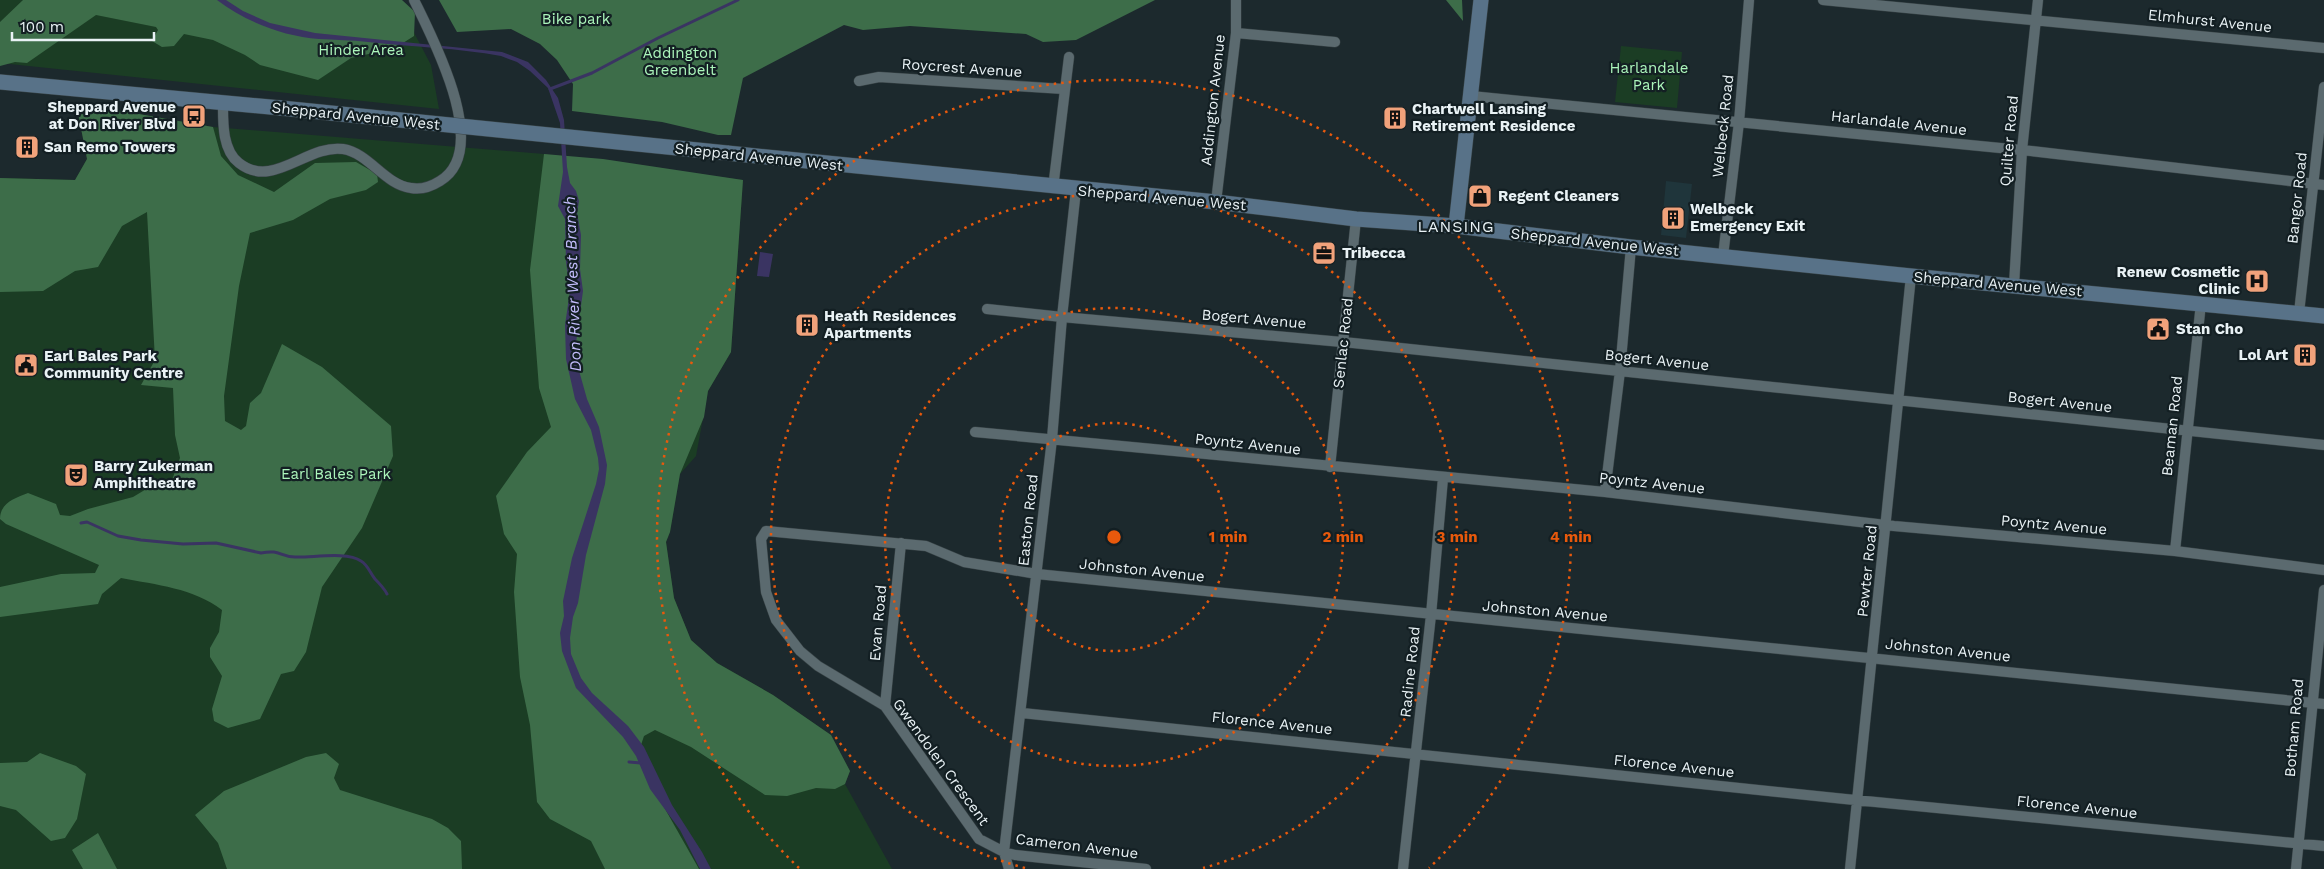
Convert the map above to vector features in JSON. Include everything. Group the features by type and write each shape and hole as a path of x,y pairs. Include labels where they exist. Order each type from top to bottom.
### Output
{"main road":[{"path":"1456,226 1481,0"},
{"name":"Sheppard Avenue West","path":"0,82 281,108 1053,188 1216,202 1356,218 1456,226 1631,247 2324,316"}],"street":[{"path":"223,103 223,121 228,151 239,163 256,171 285,168 321,151 343,149 359,156 402,186 422,188 434,184 446,177 456,163 462,144 458,107 427,27 414,0"},
{"name":"Addington Avenue","path":"1216,202 1236,33 1236,0"},
{"name":"Welbeck Road","path":"1723,256 1739,122 1749,0"},
{"name":"Elmhurst Avenue","path":"1824,0 2324,48"},
{"name":"Quilter Road","path":"2014,286 2022,150 2038,0"},
{"path":"1236,33 1335,42"},
{"path":"1053,188 1069,57"},
{"name":"Roycrest Avenue","path":"859,81 879,77 1064,90"},
{"name":"Bangor Road","path":"2299,313 2319,184 2324,87"},
{"name":"Harlandale Avenue","path":"1471,96 2022,150 2319,184"},
{"name":"Easton Road","path":"1004,852 1022,713 1052,440 1062,318 1076,190"},
{"name":"Senlac Road","path":"1330,467 1356,218"},
{"path":"1605,492 1620,371 1631,247"},
{"name":"Pewter Road","path":"1850,869 1911,276"},
{"name":"Beaman Road","path":"2175,552 2200,303"},
{"name":"Bogert Avenue","path":"987,308 1062,318 1342,342 2324,445"},
{"name":"Poyntz Avenue","path":"975,432 1605,492 1886,525 2175,552 2324,570"},
{"name":"Radine Road","path":"1403,869 1417,753 1443,478"},
{"name":"Johnston Avenue","path":"766,532 926,546 964,562 1037,574 2324,704"},
{"name":"Gwendolen Crescent","path":"766,532 761,539 766,592 776,620 800,651 818,666 885,706 979,839 1004,852"},
{"name":"Evan Road","path":"885,706 901,543"},
{"name":"Botham Road","path":"2296,869 2311,703 2324,590"},
{"name":"Florence Avenue","path":"1022,713 1857,800 2324,846"},
{"path":"1004,852 1009,869"},
{"name":"Cameron Avenue","path":"1004,852 1146,869"}],"shaded area":[{"path":"1666,181 1692,184 1686,238 1661,235"}],"green space":[{"name":"Hinder Area","path":"0,0 397,0 431,65 439,109 0,63"},
{"path":"23,0 402,0 415,12 414,36 395,48 351,58 318,80 260,65 245,55 213,40 184,34 174,46 162,47 152,41 158,30 156,27 96,15 27,63 15,62 0,66 0,22"},
{"name":"Addington Greenbelt","path":"439,0 1155,0 1076,40 1043,42 1026,34 910,26 863,30 844,25 743,78 731,135 718,135 662,122 572,111 573,84 557,60 540,44 511,29 457,32"},
{"path":"1446,0 1462,0 1463,21"},
{"name":"Harlandale Park","path":"1621,46 1682,52 1677,108 1615,102"},
{"name":"Earl Bales Park","path":"76,103 213,127 544,154 743,180 731,352 708,391 696,456 680,474 670,532 666,542 674,598 691,640 717,663 773,695 831,735 850,771 845,784 892,869 0,869 0,178 75,180 87,159"},
{"path":"76,103 213,127 221,156 238,175 274,192 315,163 356,162 377,174 378,182 366,190 330,199 293,220 250,233 239,286 224,396 225,421 241,430 246,426 250,403 261,393 282,344 322,367 391,426 393,456 362,528 322,587 306,652 294,671 281,674 260,719 228,728 214,721 212,709 222,676 210,657 210,648 219,632 222,610 199,597 174,588 121,578 102,594 98,604 0,617 0,587 61,574 95,573 99,565 6,524 0,519 5,505 13,499 28,493 56,504 60,515 70,516 88,509 133,497 153,485 172,480 180,458 175,435 173,388 141,385 155,360 147,212 122,226 98,267 75,271 43,291 0,292 0,178 75,180 87,159"},
{"path":"544,154 603,159 743,180 731,352 708,391 704,417 680,474 670,532 666,542 674,598 691,640 717,663 773,695 831,735 850,771 845,784 835,789 816,788 787,796 765,795 691,747 655,730 644,736 638,754 651,784 699,869 605,869 591,841 550,819 537,802 530,725 520,677 514,592 517,554 504,534 496,496 527,452 551,427 539,388 530,270"},
{"path":"40,753 76,766 86,774 77,819 65,838 51,841 16,810 0,806 0,763 27,762"},
{"path":"326,753 339,764 334,778 340,790 432,819 448,828 461,841 462,869 227,869 218,843 195,815 224,791 306,757"},
{"path":"98,833 117,869 83,869 72,850"}],"water":[{"name":"Don River West Branch","path":"217,0 226,0 243,11 270,23 315,33 502,52 528,62 546,80 558,98 564,120 570,183 576,191 579,201 577,213 581,235 580,269 583,291 576,343 578,367 587,399 599,427 607,465 605,484 586,555 578,603 573,617 570,638 571,654 581,678 592,693 628,726 644,747 672,805 711,869 700,869 680,830 650,789 636,756 623,737 576,688 562,651 560,633 564,616 563,601 572,558 599,469 591,430 575,399 566,359 565,325 570,291 566,262 565,219 558,206 563,172 560,123 548,88 517,62 501,56 452,49 319,39 292,35 265,27 240,15"},
{"path":"760,252 773,254 769,277 757,276"}],"waterway":[{"path":"550,89 592,73 658,38 738,0"},
{"path":"81,523 87,522 118,536 141,540 183,544 216,543 290,557 347,556 361,561 387,594"},
{"path":"629,762 641,763"}],"place":[{"name":"Sheppard Avenue at Don River Blvd","path":"194,116"},
{"name":"Chartwell Lansing Retirement Residence","path":"1395,118"},
{"name":"San Remo Towers","path":"27,147"},
{"name":"Regent Cleaners","path":"1480,196"},
{"name":"Welbeck Emergency Exit","path":"1673,218"},
{"name":"Tribecca","path":"1324,253"},
{"name":"Renew Cosmetic Clinic","path":"2257,281"},
{"name":"Heath Residences Apartments","path":"807,325"},
{"name":"Stan Cho","path":"2158,329"},
{"name":"Lol Art","path":"2305,355"},
{"name":"Earl Bales Park Community Centre","path":"26,365"},
{"name":"Barry Zukerman Amphitheatre","path":"76,475"}],"district":[{"name":"LANSING","path":"1456,226"}],"park label":[{"name":"Bike park","path":"576,19"}]}
